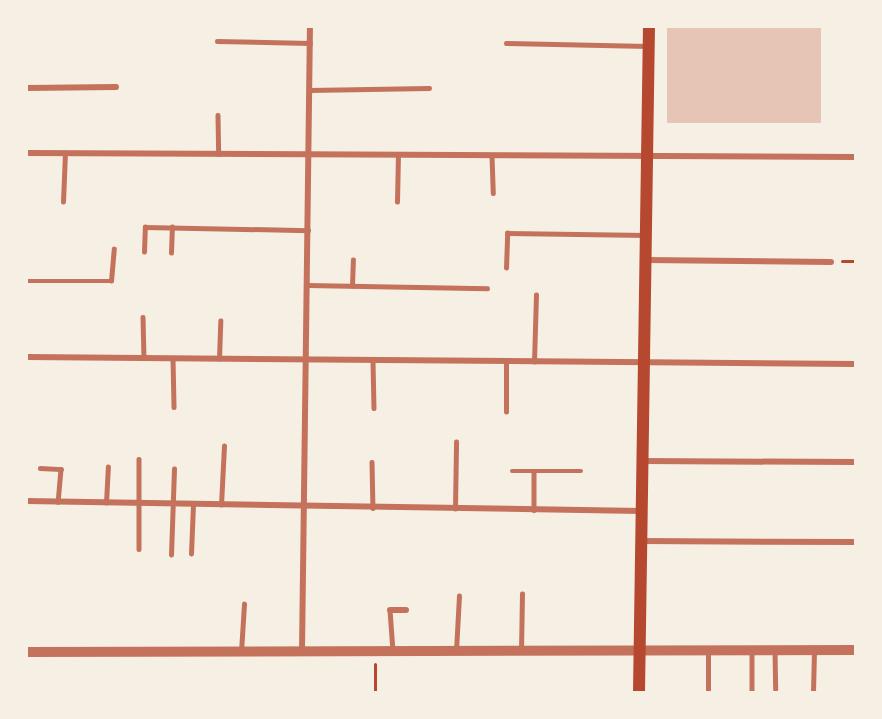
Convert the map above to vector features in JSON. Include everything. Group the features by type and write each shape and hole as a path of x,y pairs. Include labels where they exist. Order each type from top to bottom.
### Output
{"main road":[{"path":"639,692 650,27"}],"street":[{"path":"302,651 310,27"},
{"path":"27,88 116,87"},
{"path":"27,153 855,157"},
{"path":"646,260 831,262"},
{"path":"27,357 855,364"},
{"path":"643,461 855,462"},
{"path":"27,501 642,511"},
{"path":"642,542 855,542"},
{"path":"390,610 406,610"},
{"path":"27,652 855,650"}],"lane":[{"path":"217,41 310,43"},
{"path":"506,44 649,46"},
{"path":"309,90 429,88"},
{"path":"218,115 219,154"},
{"path":"63,202 65,153"},
{"path":"397,202 398,156"},
{"path":"492,156 493,193"},
{"path":"144,252 146,227 308,230"},
{"path":"171,253 172,227"},
{"path":"506,268 507,233 646,235"},
{"path":"27,281 111,281 114,249"},
{"path":"352,286 353,260"},
{"path":"307,285 487,288"},
{"path":"534,362 536,295"},
{"path":"143,317 144,357"},
{"path":"219,359 220,321"},
{"path":"173,358 174,407"},
{"path":"373,361 374,408"},
{"path":"506,362 506,412"},
{"path":"455,509 456,442"},
{"path":"221,505 224,446"},
{"path":"138,459 139,549"},
{"path":"372,462 373,508"},
{"path":"106,503 108,467"},
{"path":"40,468 61,469 58,502"},
{"path":"171,555 174,469"},
{"path":"512,471 581,471"},
{"path":"534,472 534,510"},
{"path":"191,554 194,505"},
{"path":"521,651 522,594"},
{"path":"456,651 459,596"},
{"path":"241,652 244,604"},
{"path":"390,610 393,651"},
{"path":"708,650 708,692"},
{"path":"752,650 752,692"},
{"path":"775,650 776,689"},
{"path":"813,692 814,650"}],"path":[{"path":"374,651 375,692"}],"building":[{"path":"667,27 821,27 821,123 667,123"}]}
